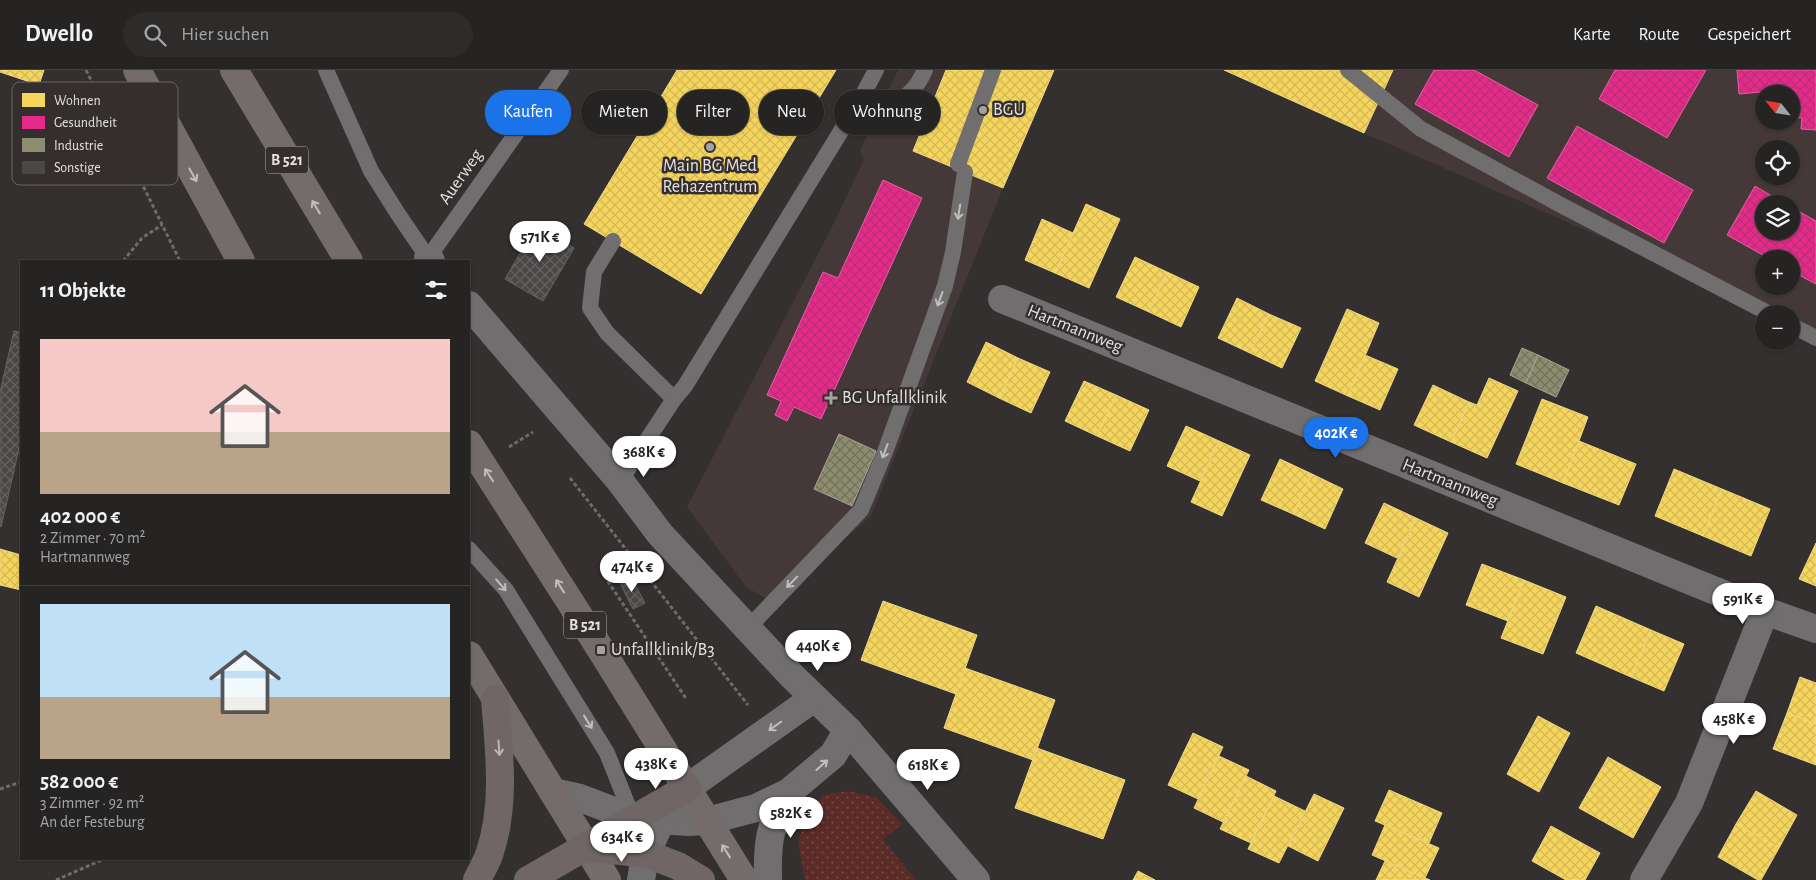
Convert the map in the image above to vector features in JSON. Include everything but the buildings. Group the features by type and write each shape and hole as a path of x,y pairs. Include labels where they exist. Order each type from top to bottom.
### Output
{"highway":[{"path":"477,880 490,853 499,805 500,771 495,699"},
{"path":"528,880 687,788"},
{"path":"586,847 647,854 678,866 701,880"}],"main road":[{"path":"137,70 144,82"},
{"name":"B 521","path":"234,70 348,260"},
{"path":"178,145 240,260"},
{"name":"B 521","path":"470,446 744,880"},
{"path":"470,657 607,880"}],"street":[{"name":"Hartmannweg","path":"1002,299 1765,611 1816,629"},
{"path":"470,306 620,481 660,534 747,629 848,730 976,880"},
{"path":"1644,880 1689,803 1765,611"},
{"path":"641,880 647,854 662,821 674,801 687,788 814,698"},
{"path":"553,792 580,798 633,818 662,821 707,821 756,808 789,792 833,755 848,730"},
{"path":"768,880 771,827 777,812 789,792"}],"lane":[{"path":"326,70 372,171 398,214 430,260"},
{"name":"Auerweg","path":"430,260 561,70"},
{"path":"865,90 876,70"},
{"path":"913,90 919,83 925,70"},
{"path":"747,629 861,510 885,452 945,286 953,252 962,168 992,70"},
{"path":"1348,70 1421,129 1559,204 1755,306"},
{"path":"620,481 674,399 685,386 839,135"},
{"path":"613,241 594,272 590,308 608,334 674,399"},
{"path":"1800,330 1816,338"},
{"path":"470,550 506,590 607,753 647,854"}],"path":[{"path":"86,70 92,82"},
{"path":"142,185 180,260"},
{"path":"124,260 142,238 162,225"},
{"path":"534,432 540,439"},
{"path":"564,471 742,698"},
{"path":"605,577 687,700"},
{"path":"0,789 20,782"},
{"path":"56,880 102,860"}],"shaded area":[{"name":"BG Unfallklinik","path":"898,70 1054,70 1003,188 871,516 772,602 746,587 687,507 831,229 864,160 860,150 867,135 940,135 940,90 888,90"},
{"path":"1224,70 1816,70 1816,331 1800,324 1800,305 1756,305"},
{"path":"848,791 876,797 902,824 883,840 916,880 805,880 798,842 808,810 824,795"}],"place":[{"name":"BGU","path":"983,110"},
{"name":"Main BG Med Rehazentrum","path":"710,147"},
{"name":"BG Unfallklinik","path":"831,398"},
{"name":"Unfallklinik/B3","path":"601,650"}]}
